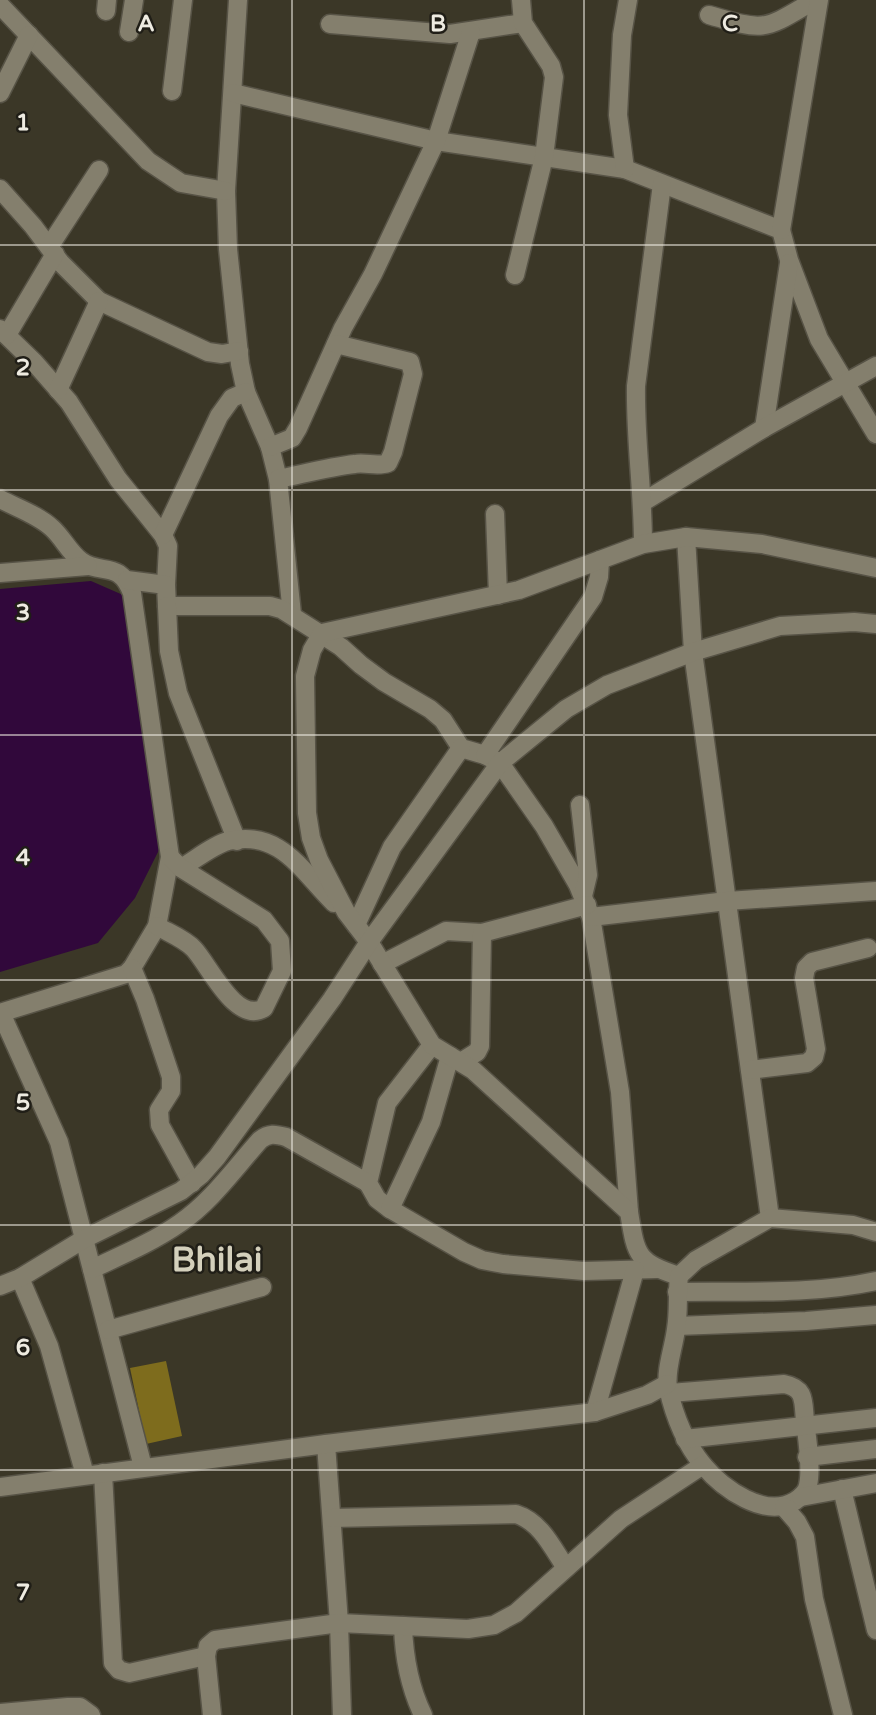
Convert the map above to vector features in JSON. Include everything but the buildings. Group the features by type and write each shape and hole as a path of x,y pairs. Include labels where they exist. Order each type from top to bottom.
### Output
{"street":[{"path":"129,32 135,0"},
{"path":"172,90 183,0"},
{"path":"238,0 226,191 228,249 246,392 270,447 278,479 292,614"},
{"path":"515,275 544,156 554,77 551,66 523,23 521,0"},
{"path":"625,169 618,115 622,35 628,0"},
{"path":"709,15 749,27 761,27 773,24 817,0"},
{"path":"817,0 781,230 789,260 819,338 876,434"},
{"path":"0,5 148,161 181,183 226,191"},
{"path":"330,24 450,34 523,23"},
{"path":"270,447 292,438 298,428 336,344 373,274 436,141 471,32"},
{"path":"0,93 29,35"},
{"path":"233,93 436,141 625,169 781,230"},
{"path":"99,170 3,332 58,390 80,418 118,479 163,535 168,546 166,585 170,651 178,693 237,841"},
{"path":"643,544 643,502 635,415 636,386 662,184"},
{"path":"0,189 52,251 99,301 208,352 222,354 239,351"},
{"path":"764,428 789,260"},
{"path":"58,390 99,301"},
{"path":"278,479 360,463 380,466 388,463 393,452 413,374 410,362 336,344"},
{"path":"643,502 764,428 876,366"},
{"path":"163,535 219,416 232,398 246,392"},
{"path":"0,499 51,527 78,559 88,566"},
{"path":"495,514 498,596"},
{"path":"686,537 693,652 770,1218"},
{"path":"351,919 319,860 311,838 307,813 304,676 312,650 322,633 498,596 643,544 686,537 762,544 876,568"},
{"path":"0,1286 20,1278 84,1239 181,1191 217,1157 332,999 492,760 593,597 599,577 600,560"},
{"path":"0,573 88,566 111,569 127,579 166,585"},
{"path":"127,579 132,593 175,862 157,926 132,968 117,978 1,1013 59,1142 143,1467"},
{"path":"167,606 270,606 292,614 322,633 384,682 430,709 443,720 461,748 492,760 544,826 587,906"},
{"path":"492,760 586,696 607,685 693,652 780,626 854,622 876,624"},
{"path":"351,919 392,847 461,748"},
{"path":"580,805 588,875 587,906 620,1092 634,1245 642,1259 678,1284 816,1289 876,1282"},
{"path":"175,862 227,842 271,843 285,850 351,919 369,942 432,1045 473,1070 629,1212"},
{"path":"157,926 189,944 223,990 241,1007 251,1012 264,1008 282,971 280,941 264,920 175,862"},
{"path":"382,964 446,931 482,933 587,906 727,901 876,891"},
{"path":"456,1059 474,1055 480,1046 482,933"},
{"path":"750,1070 807,1063 814,1057 816,1049 804,978 806,968 812,962 868,948"},
{"path":"132,968 171,1077 171,1091 159,1110 160,1125 192,1183"},
{"path":"368,1183 387,1103 432,1045"},
{"path":"390,1209 456,1059"},
{"path":"92,1269 160,1236 182,1222 199,1208 260,1140 267,1135 276,1134 368,1183 377,1199 390,1209 482,1260 503,1265 584,1271 657,1269"},
{"path":"876,1232 853,1225 770,1218 696,1260 678,1284 677,1326 669,1388 685,1439 703,1465 726,1488 755,1503 784,1507 801,1497 876,1483"},
{"path":"595,1412 635,1270"},
{"path":"20,1278 49,1346 94,1474 113,1663 119,1670 129,1673 206,1656"},
{"path":"108,1330 261,1287"},
{"path":"677,1326 806,1321 876,1315"},
{"path":"0,1487 595,1412 669,1388 784,1384 795,1386 802,1394 809,1484 801,1497"},
{"path":"685,1439 876,1419"},
{"path":"326,1444 339,1623 342,1715 335,1715"},
{"path":"807,1457 876,1449"},
{"path":"212,1715 206,1656 208,1646 215,1640 339,1623 468,1629 494,1625 516,1613 621,1520 703,1465"},
{"path":"842,1489 876,1630"},
{"path":"784,1507 805,1537 814,1599 843,1715"},
{"path":"332,1518 516,1514 527,1517 541,1529 566,1568"},
{"path":"403,1626 408,1674 423,1715"},
{"path":"0,1713 80,1707 91,1715"}],"shaded area":[{"path":"91,581 123,595 161,846 135,898 98,943 0,972 0,589"}],"district":[{"name":"Bhilai","path":"217,1259"}]}
